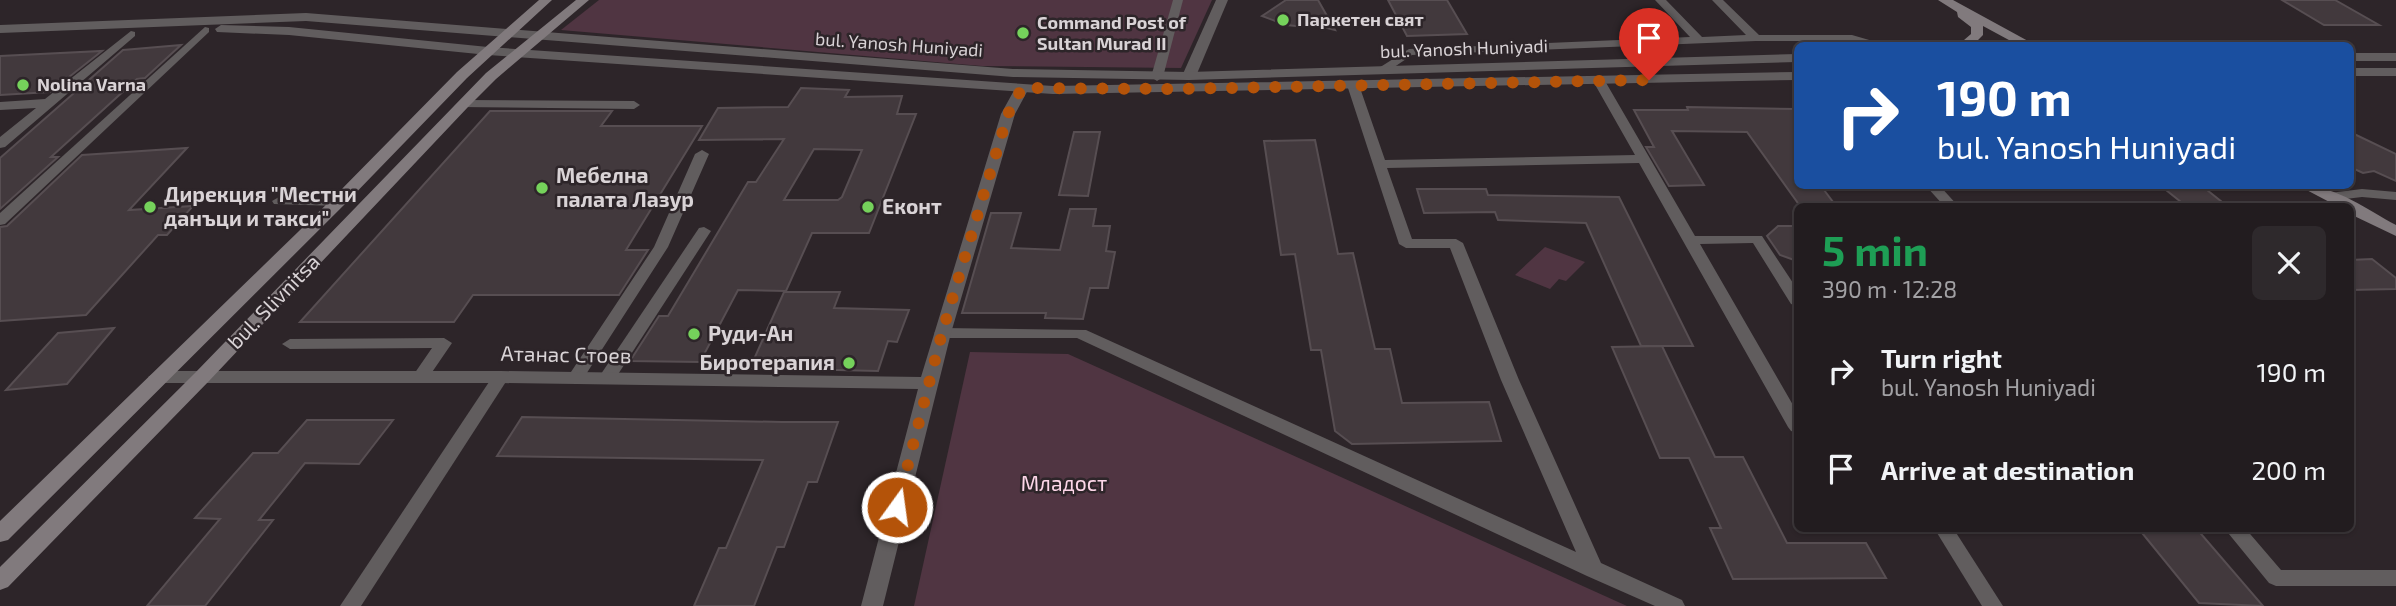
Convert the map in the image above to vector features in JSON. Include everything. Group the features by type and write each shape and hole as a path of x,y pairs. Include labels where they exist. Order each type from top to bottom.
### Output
{"main road":[{"name":"bul. Slivnitsa","path":"0,534 488,51 546,0"},
{"name":"bul. Slivnitsa","path":"0,581 202,377 463,104 583,0"},
{"path":"1946,1 1977,26 1977,35 1968,42"},
{"path":"1946,1 2023,42"},
{"path":"2312,189 2341,203"},
{"path":"2354,210 2396,231"}],"street":[{"path":"1189,76 1222,0"},
{"name":"bul. Yanosh Huniyadi","path":"0,29 261,16 306,17 506,35 1023,73 1157,76 1794,58"},
{"name":"bul. Yanosh Huniyadi","path":"0,41 205,30 289,31 488,51 1022,88 1353,85 1794,76"},
{"path":"2354,57 2396,57"},
{"path":"2354,72 2396,72"},
{"path":"872,606 942,333 1008,114 1022,88"},
{"name":"Атанас Стоев","path":"157,377 501,377 929,383"}],"lane":[{"path":"1157,76 1178,0"},
{"path":"1660,0 1699,40"},
{"path":"1717,0 1756,38"},
{"path":"0,221 205,30"},
{"path":"0,144 131,34"},
{"path":"1380,71 1409,52 1756,38 1852,38 1868,42"},
{"path":"1599,81 1794,422"},
{"path":"1353,85 1406,244 1456,243 1510,380 1594,571"},
{"path":"0,106 49,103"},
{"path":"463,104 634,105"},
{"path":"575,378 661,247 702,154"},
{"path":"1378,164 1643,159"},
{"path":"1936,189 1948,203"},
{"path":"2329,197 2362,193 2396,196"},
{"path":"279,201 338,202"},
{"path":"607,378 704,231"},
{"path":"1690,240 1757,239 1794,296"},
{"path":"942,333 1080,333 1675,606"},
{"path":"290,344 444,343 420,377"},
{"path":"350,606 501,377"},
{"path":"1945,532 1993,606"},
{"path":"2236,532 2276,578 2396,578"}],"green space":[{"path":"599,0 1212,0 1181,68 982,66 561,30"},
{"path":"1545,247 1585,262 1566,281 1559,279 1550,289 1515,275"},
{"name":"Младост","path":"970,352 1068,354 1627,606 914,606"}],"building":[{"path":"1286,0 1318,0 1335,30 1311,24 1306,27 1286,25 1262,16"},
{"path":"1388,0 1447,0 1467,34 1407,36"},
{"path":"2282,0 2335,0 2379,25 2324,25"},
{"path":"181,45 145,78 137,79 51,157 58,157 0,209 0,158 123,50"},
{"path":"102,51 50,92 0,95 0,56"},
{"path":"801,88 849,90 845,97 902,96 897,114 916,114 869,233 812,233 786,291 738,290 700,362 630,361 659,316 668,316 748,182 756,182 784,139 699,140 718,108 788,107","holes":["814,149 862,150 842,197 838,200 784,200"]},
{"path":"1687,107 1794,109 1794,189 1823,189 1834,203 1798,203 1747,132 1672,131 1704,185 1669,186 1646,147 1654,147 1634,110 1688,110"},
{"name":"Мебелна палата Лазур","path":"490,111 612,111 601,126 702,126 626,250 648,250 619,295 473,295 454,322 300,322"},
{"path":"1074,132 1100,132 1088,196 1059,195"},
{"path":"2354,134 2396,154 2396,181 2374,171 2363,173 2354,169"},
{"path":"1315,140 1338,254 1353,253 1375,349 1390,349 1402,403 1489,402 1501,441 1352,444 1335,431 1321,350 1311,350 1295,254 1281,255 1264,141"},
{"path":"187,148 129,210 193,206 167,235 158,235 86,315 0,321 0,227 7,226 82,155"},
{"path":"1417,189 1486,189 1488,195 1619,197 1693,346 1641,346 1586,223 1498,220 1495,212 1424,213"},
{"path":"2165,189 2206,189 2223,203 2182,203"},
{"path":"1070,209 1096,209 1093,226 1110,226 1106,251 1115,252 1108,288 1090,288 1083,319 1045,318 1046,313 962,313 991,213 1021,213 1011,248 1060,250"},
{"path":"1778,226 1794,226 1794,260 1780,255 1767,236"},
{"path":"2372,259 2396,278 2396,289 2354,290 2354,260"},
{"path":"784,292 840,292 834,308 909,310 897,342 888,341 878,371 750,368"},
{"path":"114,328 67,384 6,390 58,333"},
{"path":"1662,346 1715,457 1743,457 1787,543 1866,543 1886,578 1733,579 1710,528 1721,528 1689,458 1660,458 1612,347"},
{"path":"522,417 838,422 817,482 808,482 784,547 777,547 754,606 694,606 719,548 726,548 763,460 497,456"},
{"path":"307,420 393,420 359,464 305,463 259,520 273,520 205,606 147,606 220,519 195,518 253,453 278,453"},
{"path":"2141,532 2199,532 2263,606 2199,603"}],"place":[{"name":"Паркетен свят","path":"1283,20"},
{"name":"Command Post of Sultan Murad II","path":"1023,33"},
{"name":"Nolina Varna","path":"23,85"},
{"name":"Мебелна палата Лазур","path":"542,188"},
{"name":"Дирекция \"Местни данъци и такси\"","path":"150,207"},
{"name":"Еконт","path":"868,207"},
{"name":"Руди-Ан","path":"694,334"},
{"name":"Биротерапия","path":"849,363"}],"route":[{"path":"897,507 942,333 1008,114 1022,88 1175,89 1649,80"}]}
